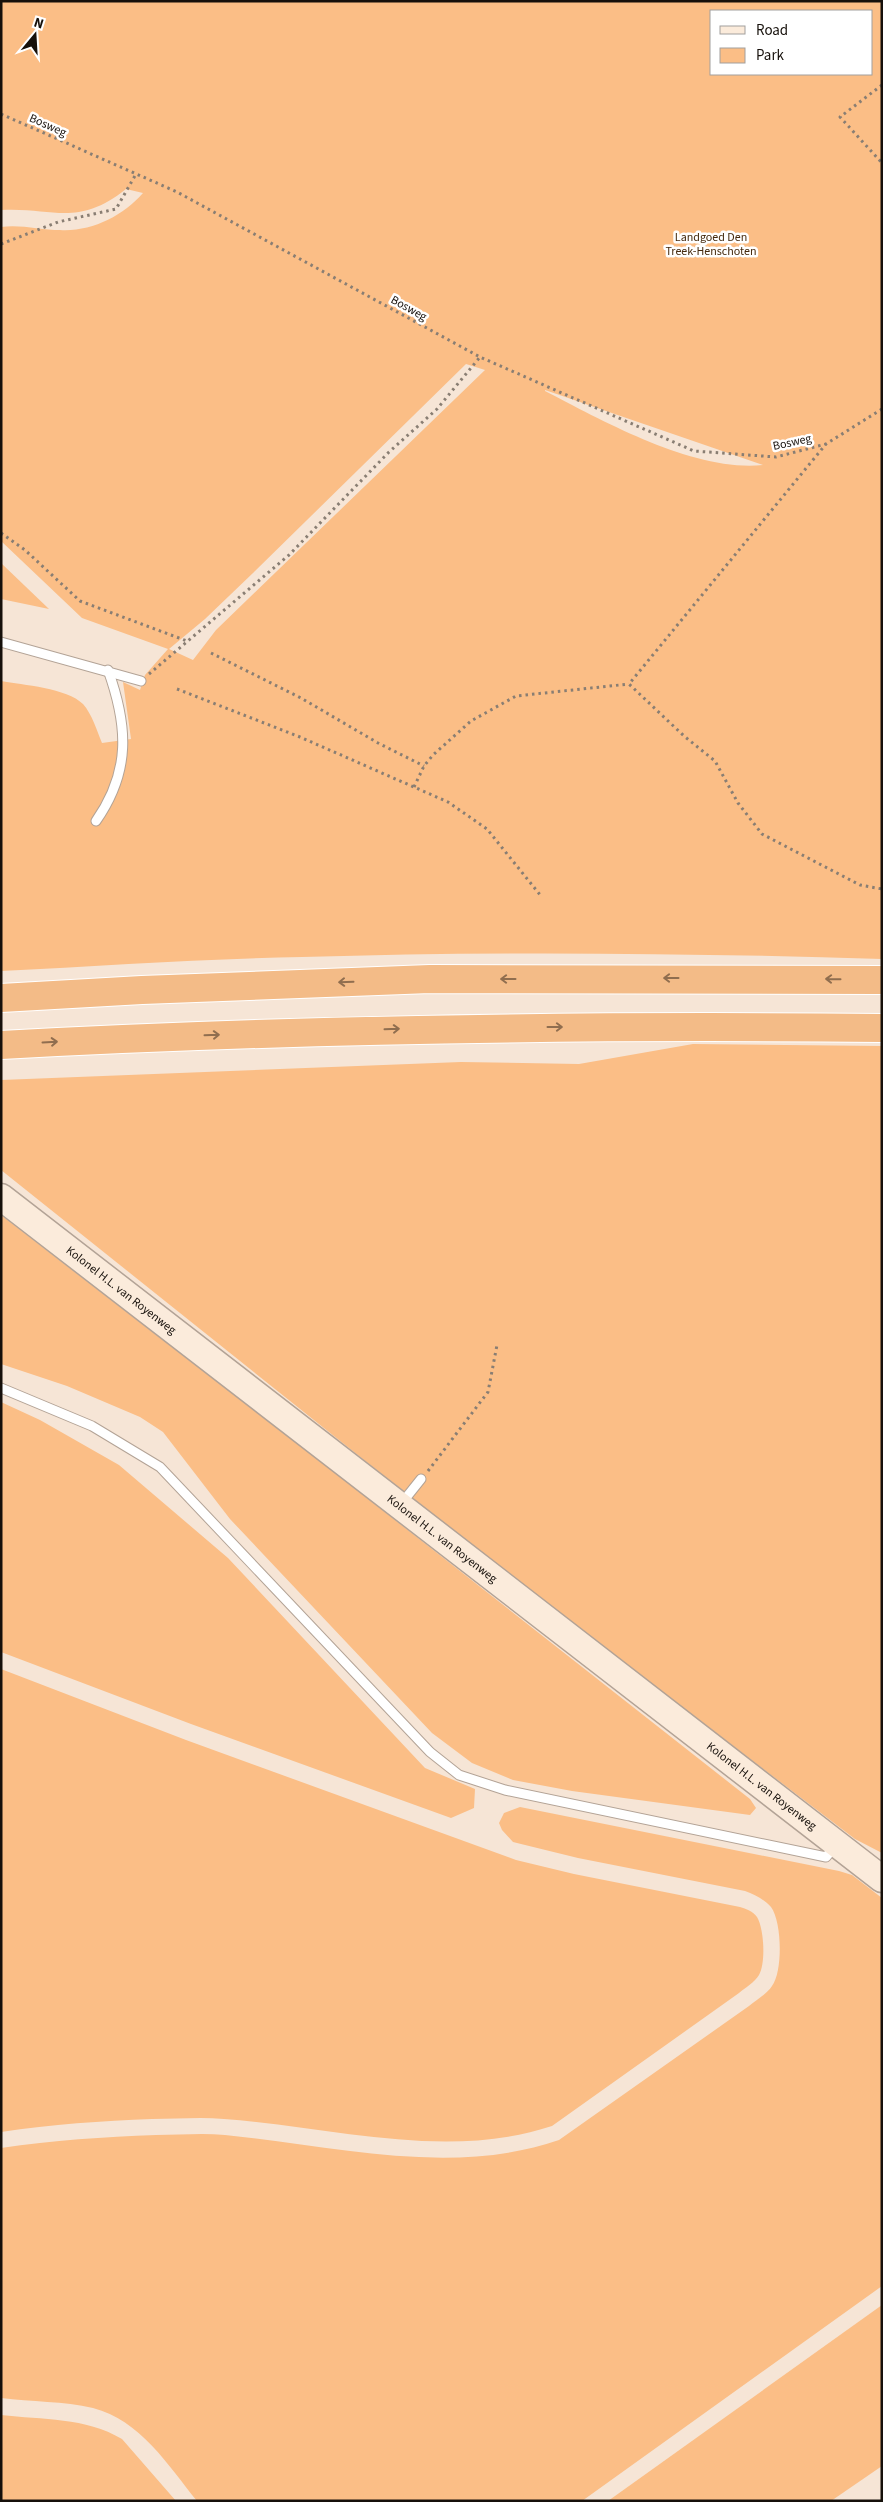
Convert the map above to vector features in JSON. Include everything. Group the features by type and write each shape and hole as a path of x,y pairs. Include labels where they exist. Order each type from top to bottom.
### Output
{"highway":[{"path":"1,998 430,979 882,980"},
{"path":"1,1045 140,1037 429,1028 882,1028"}],"street":[{"name":"Kolonel H.L. van Royenweg","path":"1,1197 836,1844 877,1873"}],"lane":[{"path":"1,642 141,680"},
{"path":"96,821 110,802 122,765 120,709 108,670"},
{"path":"1,1388 92,1426 160,1467 430,1752 459,1775 504,1790 826,1857 836,1844"},
{"path":"400,1507 422,1479"}],"path":[{"path":"882,85 840,117 882,163"},
{"name":"Bosweg","path":"1,114 177,192 480,357 694,451 776,457 826,444"},
{"path":"1,244 58,222 116,209 136,174"},
{"path":"141,680 289,555 388,452 437,409 480,357"},
{"path":"414,787 424,766 471,721 516,696 629,684 826,444 882,409"},
{"path":"1,532 24,550 80,601 188,641"},
{"path":"211,653 301,698 378,743 424,766"},
{"path":"629,684 684,736 715,761 738,803 762,834 860,885 882,889"},
{"path":"176,689 300,737 448,802 487,829 542,896"},
{"path":"422,1479 488,1392 497,1345"}],"green space":[{"name":"Landgoed Den Treek-Henschoten","path":"1,1 882,1 882,959 737,955 519,953 227,959 1,971 1,681 44,688 67,694 76,699 83,704 89,713 102,743 131,739 123,682 140,690 145,675 168,649 82,618 1,541 1,227 16,226 60,230 83,228 106,221 126,209 143,193 126,189 109,201 79,212 1,210","holes":["466,364 485,370 216,630 193,660 169,649 205,619 253,573","545,390 763,465 736,465 708,461 680,453 622,430"]},
{"path":"1,563 49,609 1,599"},
{"path":"693,1044 882,1046 882,1853 855,1839 597,1642 369,1464 1,1170 1,1080 461,1062 579,1064"},
{"path":"1,1215 348,1483 750,1799 756,1808 750,1815 572,1791 513,1780 472,1763 432,1733 230,1519 163,1432 140,1417 67,1386 1,1364"},
{"path":"1,1402 40,1420 119,1465 228,1558 425,1768 475,1789 474,1808 451,1818 191,1724 1,1652"},
{"path":"1,1669 186,1740 516,1860 574,1874 747,1909 757,1917 761,1929 763,1962 761,1970 755,1980 739,1993 552,2126 512,2136 471,2141 389,2139 265,2123 206,2118 96,2122 1,2132"},
{"path":"520,1807 839,1871 852,1875 882,1898 882,2286 582,2501 197,2501 164,2459 139,2433 110,2414 93,2408 71,2404 1,2398 1,2148 98,2138 208,2134 393,2156 435,2158 477,2156 518,2151 559,2140 749,2006 770,1989 776,1979 780,1946 775,1914 771,1907 762,1899 745,1891 578,1858 513,1842 502,1830 499,1823 504,1813"},
{"path":"882,2305 882,2466 831,2501 608,2501"},
{"path":"1,2415 79,2423 108,2432 122,2439 176,2501 1,2501"}]}
